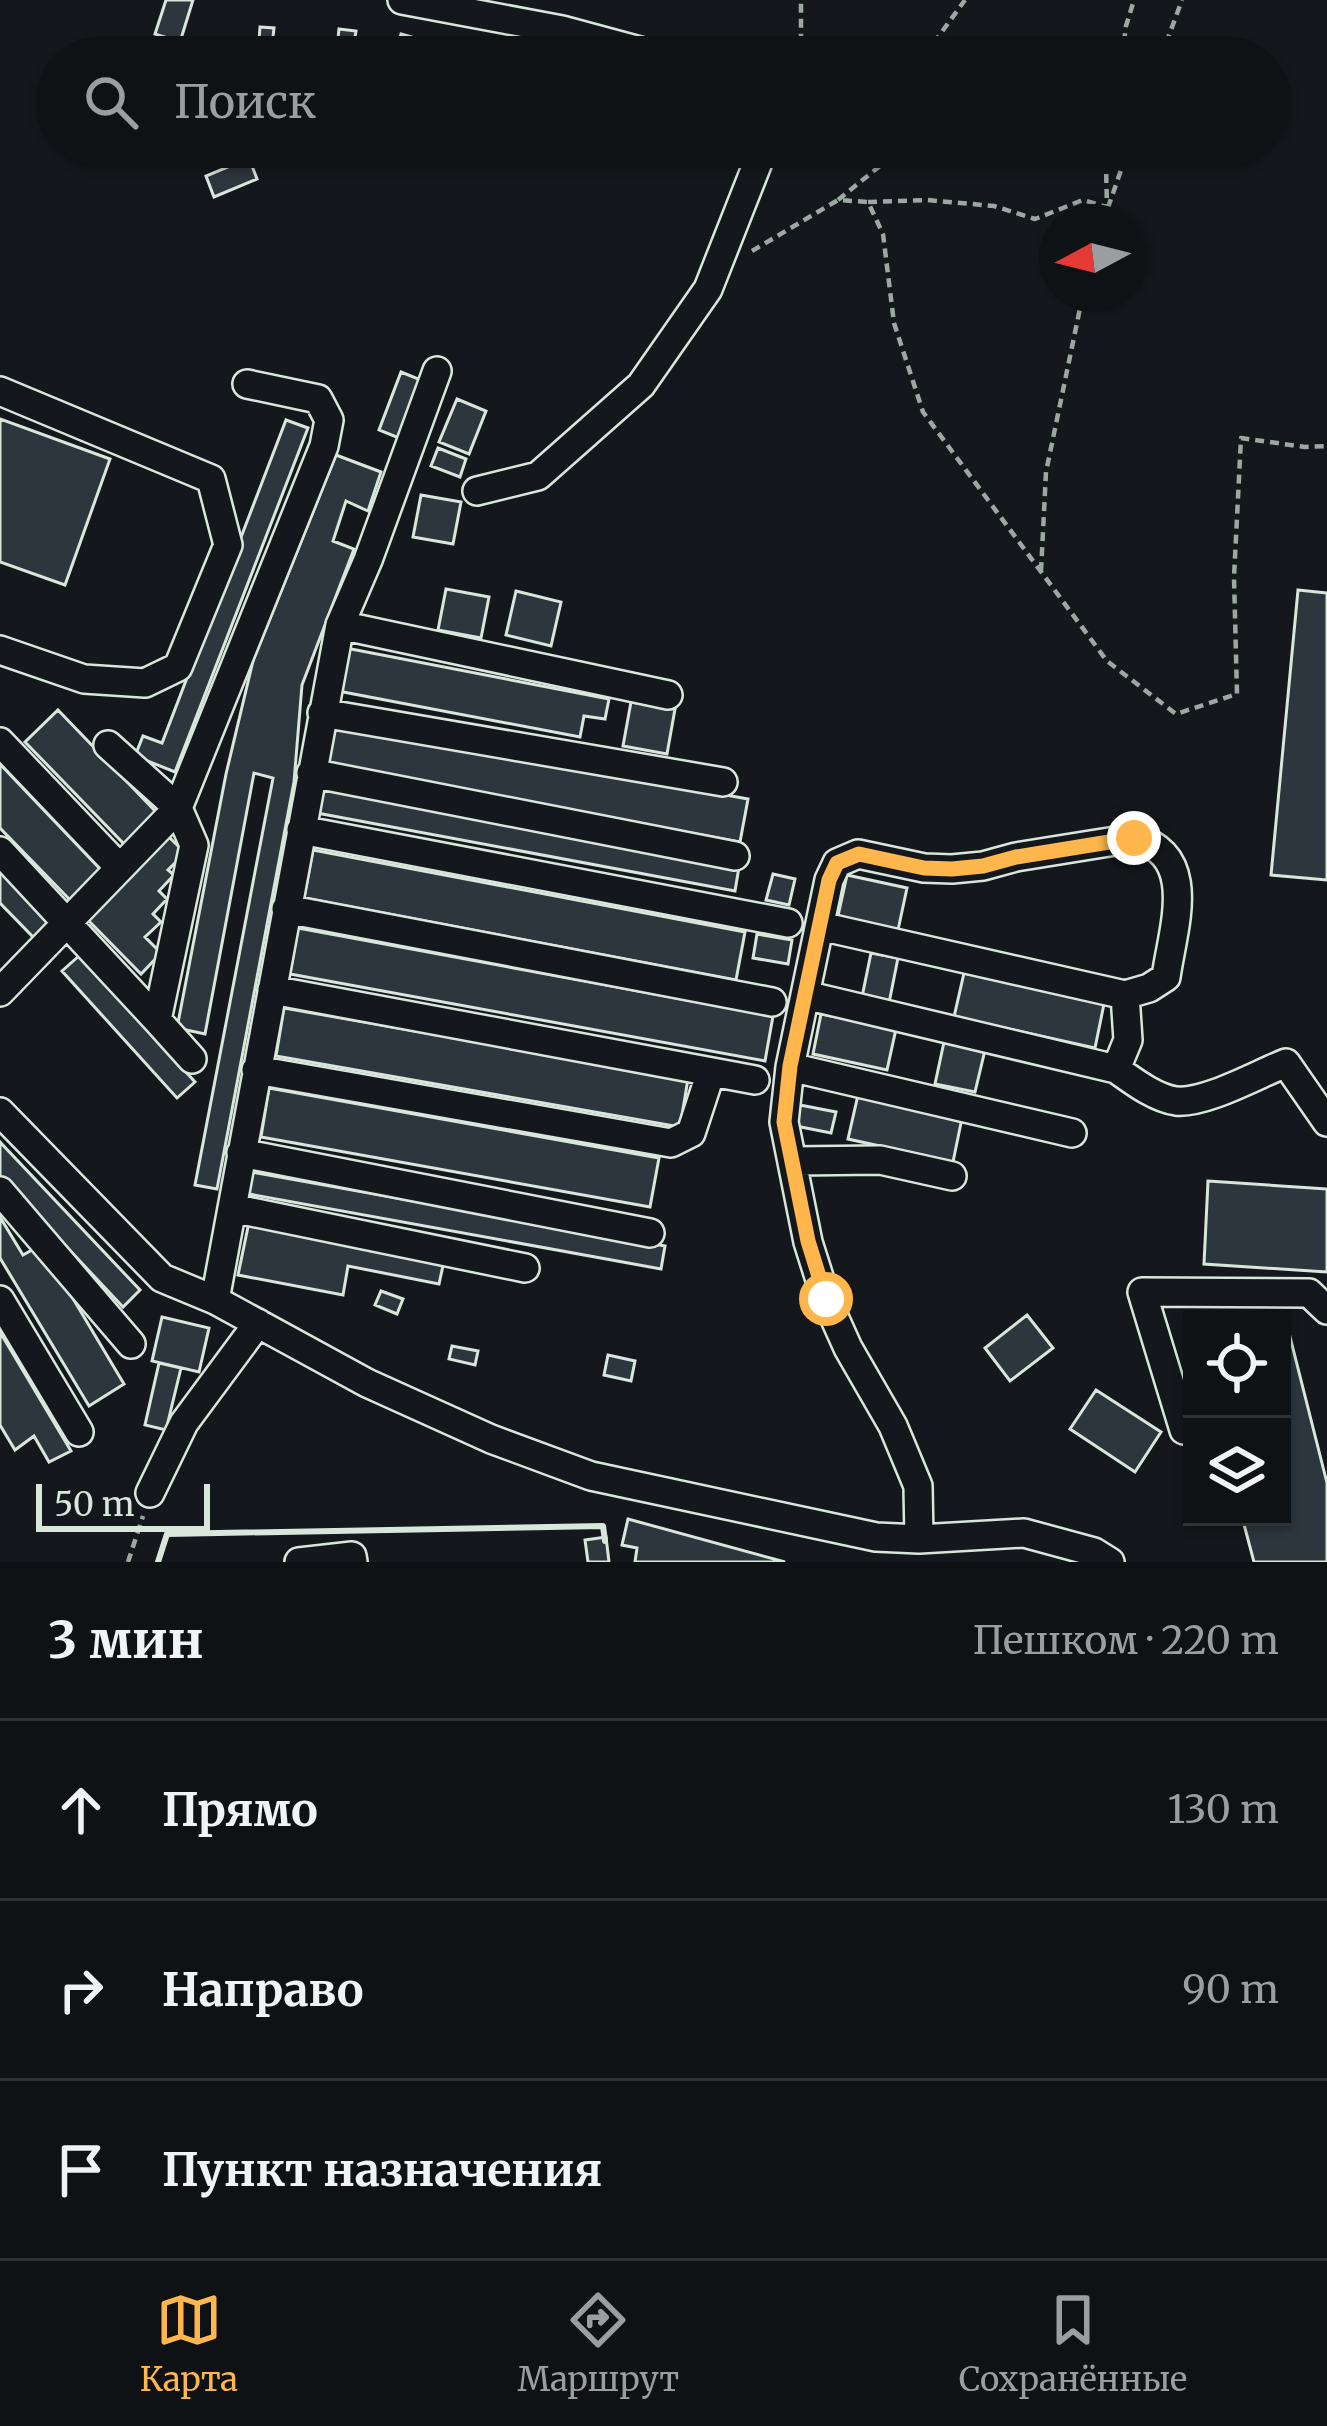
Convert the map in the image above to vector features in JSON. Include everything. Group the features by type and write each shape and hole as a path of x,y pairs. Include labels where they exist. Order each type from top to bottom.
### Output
{"street":[{"path":"402,0 584,36"},
{"path":"477,491 538,476 641,385 708,289 756,168"},
{"path":"215,1300 340,625 437,371"},
{"path":"0,992 178,808 324,446 329,419 318,399 247,384"},
{"path":"0,391 211,478 227,545 178,667 145,682 84,679 0,650"},
{"path":"340,625 668,695"},
{"path":"322,712 723,782"},
{"path":"0,742 119,867"},
{"path":"108,745 178,808 194,845 157,1020"},
{"path":"311,773 735,856"},
{"path":"301,830 788,923"},
{"path":"820,926 1124,995 1149,988 1166,976 1178,893 1175,871 1164,852 1134,838 952,869 859,854 837,863 829,880 790,1066 784,1122 808,1241 826,1299 893,1426 918,1486 919,1538"},
{"path":"0,851 192,1059"},
{"path":"286,909 772,1002"},
{"path":"272,990 755,1080"},
{"path":"805,994 1116,1069 1173,1101 1202,1099 1286,1063 1327,1122"},
{"path":"1116,1069 1129,1040 1124,995"},
{"path":"790,1066 1072,1132"},
{"path":"256,1070 671,1143 692,1133 710,1072"},
{"path":"0,1112 162,1278 215,1300 367,1383 490,1439 591,1476 876,1537 1024,1533 1094,1552 1111,1562"},
{"path":"241,1153 650,1232"},
{"path":"794,1161 880,1160 952,1176"},
{"path":"0,1191 131,1344"},
{"path":"232,1208 525,1268"},
{"path":"1183,1427 1142,1292 1309,1293 1327,1310"},
{"path":"0,1300 79,1432"},
{"path":"150,1493 184,1423 258,1324"},
{"path":"876,1537 892,1562"},
{"path":"299,1562 352,1556 352,1562"}],"path":[{"path":"801,0 801,36"},
{"path":"939,36 967,0"},
{"path":"1126,36 1134,0"},
{"path":"1169,36 1182,0"},
{"path":"715,272 838,200 877,168"},
{"path":"1106,168 1107,204"},
{"path":"1108,204 1121,168"},
{"path":"838,200 927,200 994,206 1039,216"},
{"path":"868,202 883,234 894,323 923,412 1106,661 1176,714 1237,694 1234,578 1241,438 1327,446"},
{"path":"1041,571 1046,472 1079,312"},
{"path":"128,1562 150,1493"}],"building":[{"path":"166,0 193,0 182,36 155,34"},
{"path":"260,27 274,28 273,36 259,36"},
{"path":"339,29 356,31 355,36 338,36"},
{"path":"225,168 253,168 257,179 214,197 206,176"},
{"path":"401,372 421,380 399,438 379,430"},
{"path":"457,399 486,411 469,454 439,442"},
{"path":"0,419 110,459 65,585 0,562"},
{"path":"286,420 308,428 175,772 135,756 143,736 162,743"},
{"path":"438,448 466,459 460,477 431,466"},
{"path":"336,455 381,472 368,511 346,501 333,541 354,549 302,685 294,782 217,1189 195,1185 273,778 254,773 205,1034 177,1028 253,661"},
{"path":"421,495 461,502 453,544 413,537"},
{"path":"446,589 489,597 481,638 438,630"},
{"path":"1298,590 1327,593 1327,880 1271,875"},
{"path":"516,591 561,602 551,646 506,635"},
{"path":"346,648 609,699 605,719 584,716 580,737 338,691"},
{"path":"631,702 675,709 667,754 623,746"},
{"path":"58,710 158,814 126,846 25,742"},
{"path":"333,724 748,799 740,842 325,767"},
{"path":"0,764 102,871 71,901 0,828"},
{"path":"322,789 739,867 735,891 317,813"},
{"path":"168,836 185,853 168,870 174,875 159,891 167,899 153,914 161,922 145,937 161,953 141,974 86,918"},
{"path":"313,850 745,932 736,980 304,898"},
{"path":"0,870 52,924 36,940 0,903"},
{"path":"773,874 795,879 789,905 766,900"},
{"path":"847,875 907,888 898,930 838,916"},
{"path":"298,928 773,1016 765,1061 290,974"},
{"path":"757,934 792,940 788,964 753,958"},
{"path":"871,953 898,958 889,1003 862,997"},
{"path":"80,955 195,1082 177,1098 62,971"},
{"path":"964,973 1104,1004 1095,1048 954,1017"},
{"path":"284,1008 688,1079 680,1127 276,1056"},
{"path":"821,1014 896,1029 887,1070 813,1054"},
{"path":"944,1042 985,1050 975,1092 935,1084"},
{"path":"269,1088 659,1158 650,1207 261,1137"},
{"path":"858,1095 962,1118 953,1162 848,1139"},
{"path":"800,1105 836,1112 831,1133 796,1126"},
{"path":"0,1142 140,1290 123,1307 0,1176"},
{"path":"252,1172 665,1246 661,1269 249,1194"},
{"path":"1208,1181 1327,1189 1327,1272 1204,1264"},
{"path":"0,1217 23,1255 41,1245 124,1384 89,1406 0,1258"},
{"path":"249,1222 444,1261 439,1284 348,1266 343,1295 238,1275"},
{"path":"381,1291 403,1299 397,1314 375,1305"},
{"path":"1027,1315 1053,1348 1010,1381 985,1348"},
{"path":"162,1317 209,1328 199,1372 152,1361"},
{"path":"0,1332 71,1451 49,1462 34,1436 15,1450 0,1425"},
{"path":"1291,1341 1327,1483 1327,1562 1254,1562 1244,1526 1291,1526"},
{"path":"452,1346 478,1351 475,1365 449,1359"},
{"path":"608,1355 635,1361 631,1381 604,1375"},
{"path":"159,1363 181,1368 166,1430 145,1425"},
{"path":"1096,1390 1161,1432 1135,1472 1070,1429"},
{"path":"628,1519 785,1562 635,1562 637,1548 622,1545"},
{"path":"606,1537 609,1562 588,1562 585,1540"}],"wall":[{"path":"158,1562 167,1534 603,1526 605,1541"}],"route":[{"path":"826,1299 808,1241 784,1122 790,1066 829,880 837,863 859,854 952,869 1134,838"}]}
